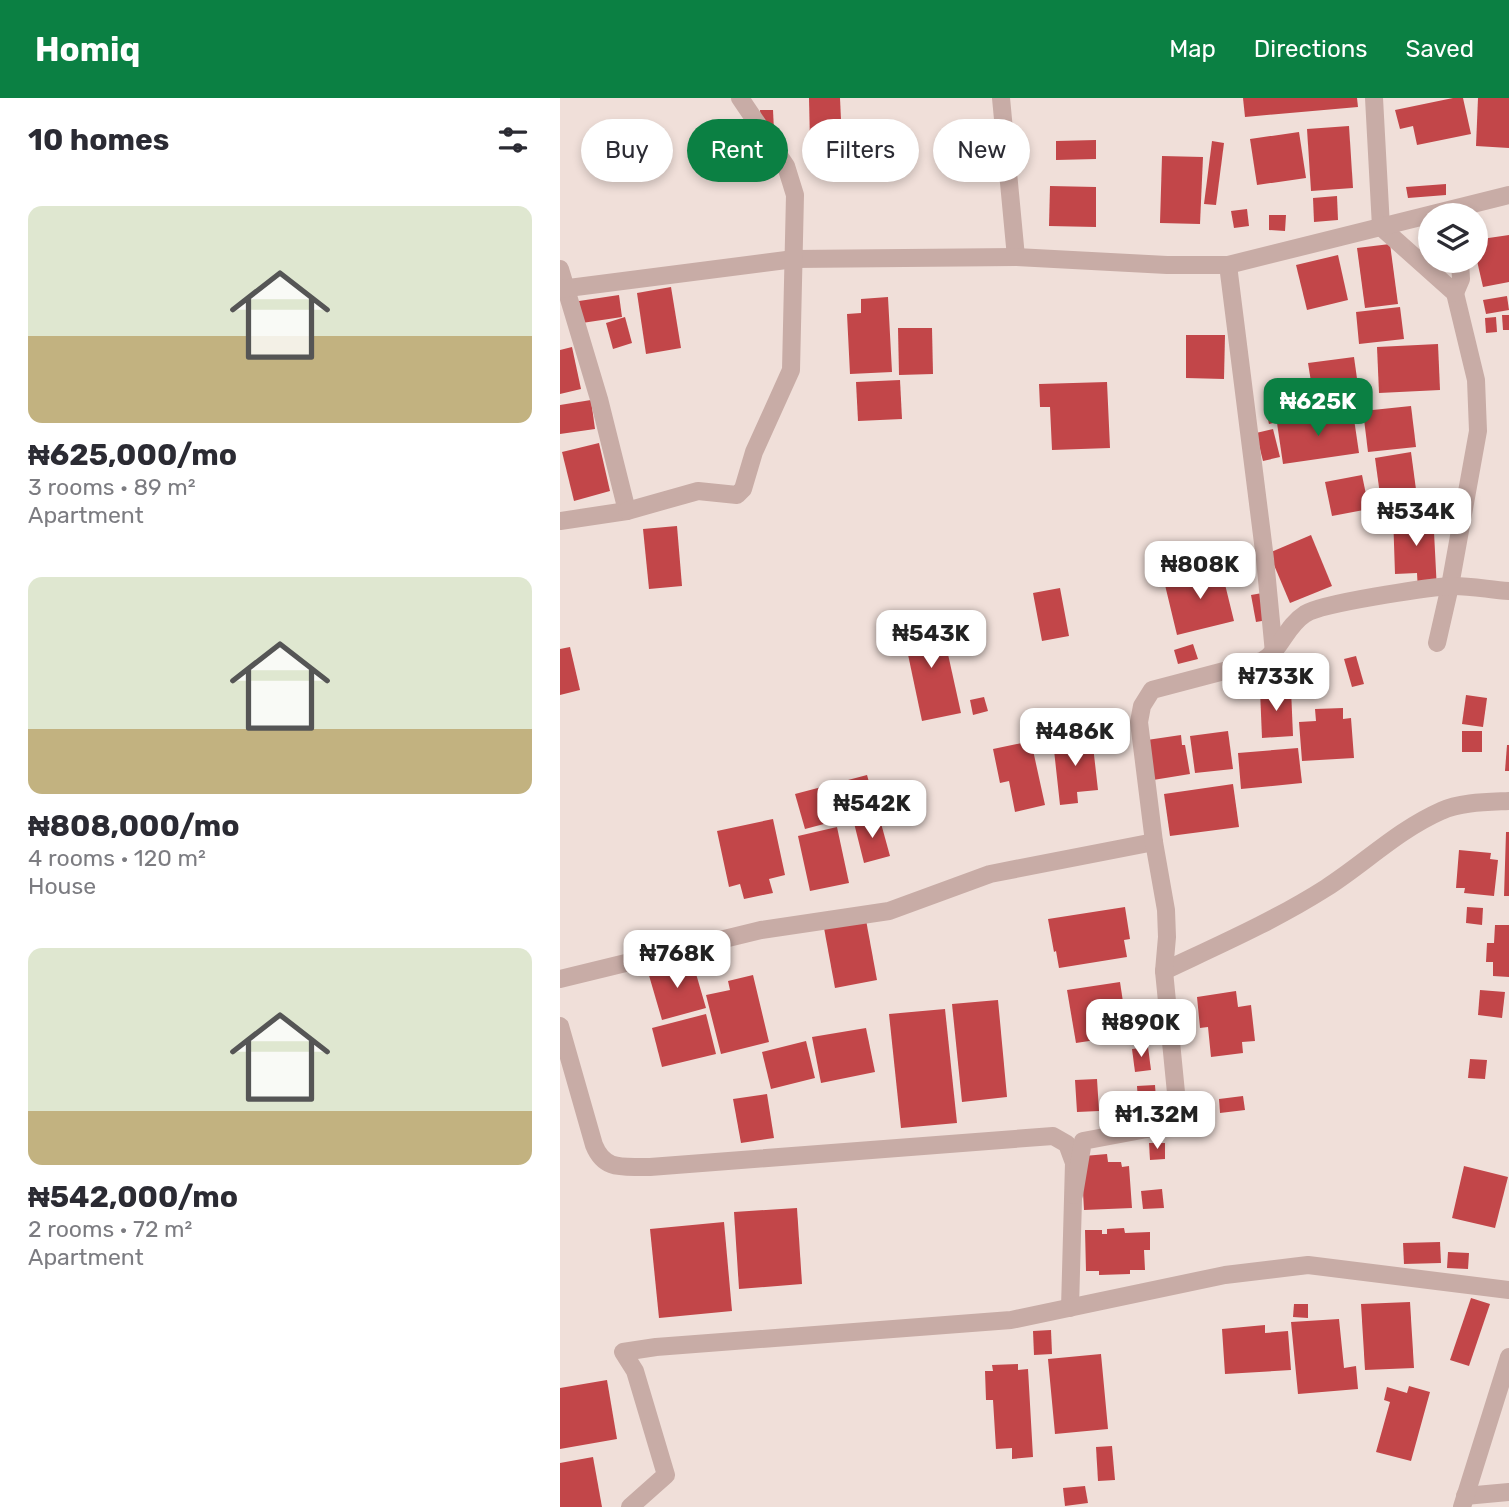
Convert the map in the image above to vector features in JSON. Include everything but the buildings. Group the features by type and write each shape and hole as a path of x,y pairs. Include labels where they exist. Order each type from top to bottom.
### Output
{"street":[{"path":"560,521 627,511 698,491 737,495 743,489 754,452 791,370 795,195 786,166 740,98"},
{"path":"1001,98 1016,257"},
{"path":"1374,98 1381,227 1455,293 1476,380 1478,431 1437,643"},
{"path":"1484,203 1509,195"},
{"path":"563,288 794,259 1016,257 1167,265 1228,265 1418,220"},
{"path":"1228,265 1265,559 1274,653"},
{"path":"560,269 563,288 627,511"},
{"path":"1455,293 1461,273"},
{"path":"1073,1195 1083,1141 1179,1123 1164,971 1166,910 1154,842 1139,722 1142,706 1152,690 1262,660 1274,653 1292,624 1308,611 1450,586 1509,592"},
{"path":"1164,971 1274,919 1327,887 1400,834 1443,810 1485,802 1509,801"},
{"path":"560,979 761,930 889,911 990,874 1154,842"},
{"path":"560,1027 599,1159 614,1166 650,1167 1053,1136 1067,1144 1074,1163 1070,1308"},
{"path":"631,1507 666,1475 635,1371 623,1352 656,1347 1010,1320 1225,1275 1308,1265 1509,1290"},
{"path":"1509,1357 1464,1502 1509,1492"}]}
